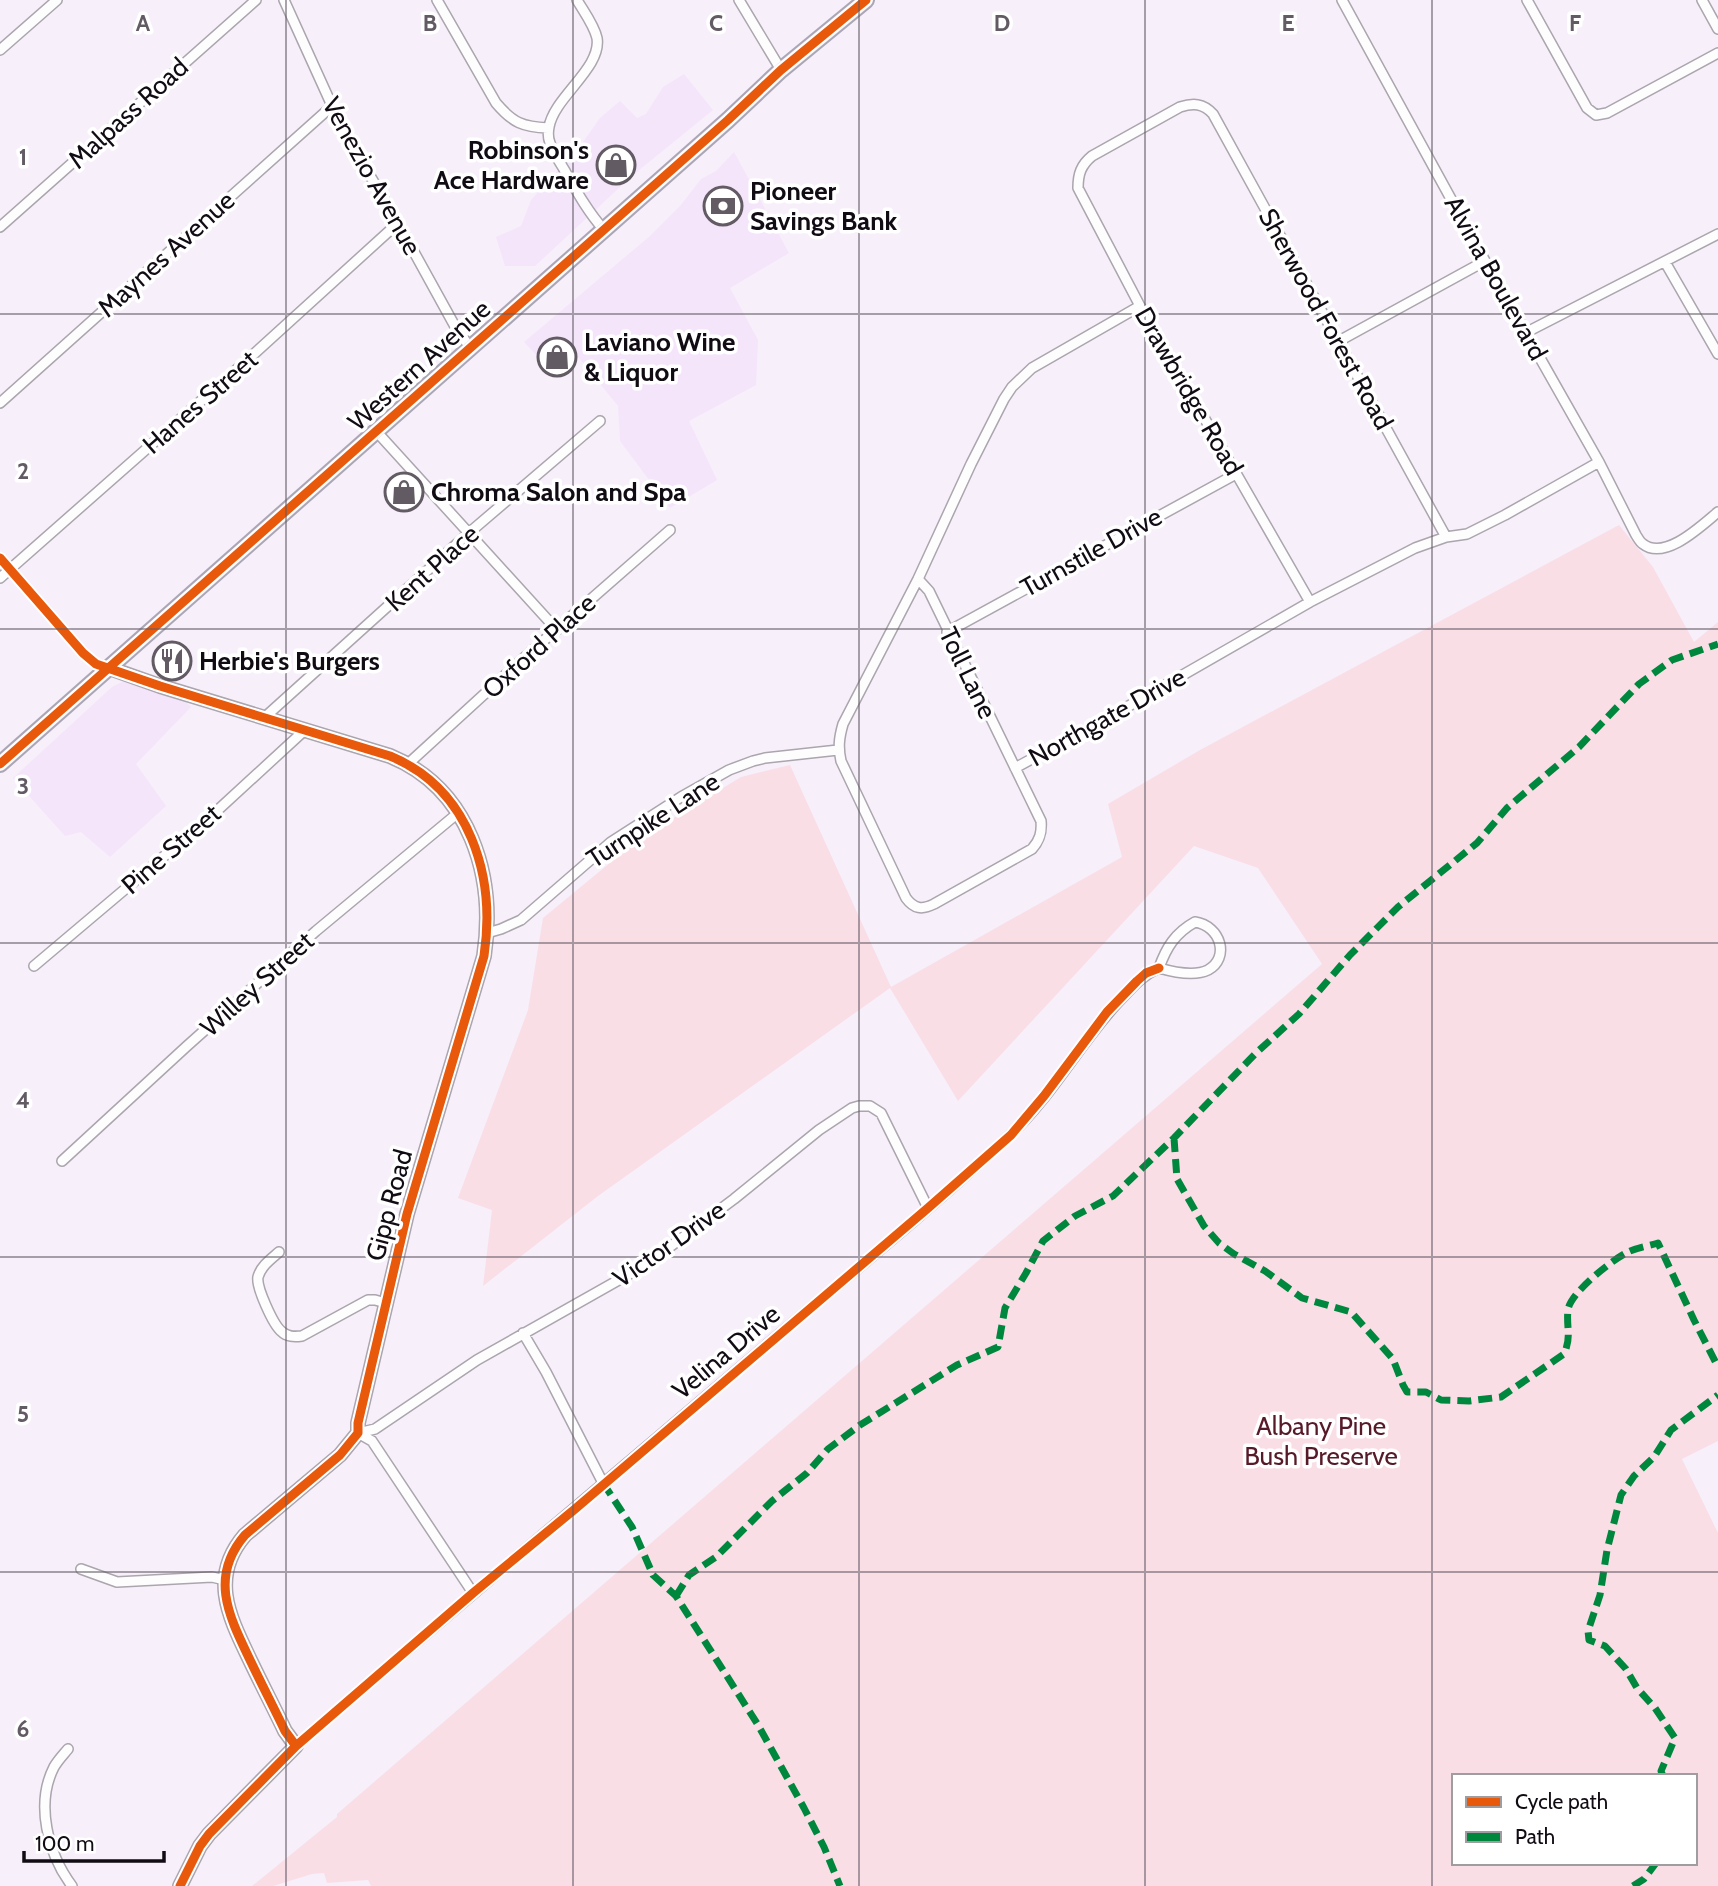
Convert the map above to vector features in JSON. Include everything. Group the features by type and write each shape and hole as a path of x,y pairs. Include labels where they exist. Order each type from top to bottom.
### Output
{"main road":[{"name":"Western Avenue","path":"0,764 728,120 781,70 866,0"}],"street":[{"path":"0,50 57,0"},
{"name":"Malpass Road","path":"0,227 256,0"},
{"name":"Venezio Avenue","path":"284,0 342,130 398,223 457,330 470,347"},
{"path":"438,0 502,110 527,127 548,128"},
{"path":"577,0 595,31 597,49 589,66 552,116 548,128 549,142 591,215 604,230"},
{"path":"739,0 781,70"},
{"name":"Alvina Boulevard","path":"1342,0 1599,462 1636,535 1644,545 1656,549 1667,548 1718,512"},
{"path":"1527,0 1587,108 1596,115 1607,113 1718,53"},
{"path":"1702,0 1718,29"},
{"name":"Drawbridge Road","path":"1202,105 1193,103 1180,107 1092,156 1078,176 1078,188 1140,306 1310,602"},
{"name":"Sherwood Forest Road","path":"1202,105 1213,114 1446,537"},
{"name":"Maynes Avenue","path":"0,403 332,106"},
{"name":"Hanes Street","path":"0,578 398,223"},
{"path":"1527,332 1718,234"},
{"path":"1339,341 1485,261"},
{"path":"1665,262 1718,354"},
{"path":"838,750 839,738 851,708 1012,387 1032,368 1140,306"},
{"name":"Kent Place","path":"265,717 470,533 600,421"},
{"path":"376,431 556,630"},
{"name":"Northgate Drive","path":"838,750 862,808 906,898 910,904 920,909 927,908 1031,849 1037,843 1041,836 1041,821 1015,768 1121,711 1310,602 1415,548 1446,537 1467,534 1599,462"},
{"name":"Turnstile Drive","path":"947,632 1236,474"},
{"name":"Oxford Place","path":"409,763 670,530"},
{"path":"0,558 83,653 96,664 109,668"},
{"name":"Toll Lane","path":"918,579 929,591 1015,768"},
{"name":"Gipp Road","path":"109,668 409,763 435,785 458,813 472,838 483,870 487,933 484,956 419,1170 358,1423 358,1433"},
{"name":"Pine Street","path":"34,966 206,820 306,729"},
{"name":"Turnpike Lane","path":"487,933 521,920 611,842 681,797 729,771 765,758 838,750"},
{"name":"Willey Street","path":"62,1161 316,931 458,813"},
{"name":"Velina Drive","path":"296,1746 1011,1135 1107,1012 1137,981 1159,968 1192,973 1210,970 1219,954 1217,934 1204,923 1195,922 1188,926 1165,950 1159,968"},
{"name":"Victor Drive","path":"358,1433 375,1429 477,1360 648,1264 819,1130 852,1108 870,1107 881,1113 928,1208"},
{"path":"279,1252 259,1272 257,1282 278,1327 286,1335 302,1336 368,1300 386,1303"},
{"path":"523,1333 603,1483"},
{"path":"180,1886 209,1834 296,1746 285,1731 226,1605 225,1580 231,1555 245,1535 340,1455 358,1433 372,1441 473,1593"},
{"path":"81,1569 117,1582 212,1577 225,1580"},
{"path":"68,1749 55,1766 47,1787 45,1812 50,1843 61,1870 72,1886"}],"shaded area":[{"path":"684,74 713,110 633,175 535,266 505,266 496,237 521,226 531,200 578,149 600,118 620,101 637,118 646,114 663,87"},
{"path":"734,152 789,253 730,288 758,340 756,385 689,421 717,480 670,508 620,441 618,406 575,353 552,372 524,342 650,236 680,206 701,179 716,171"},
{"path":"124,681 183,699 191,707 136,764 166,806 110,857 81,832 65,836 13,778 112,687"}],"green space":[{"name":"Albany Pine Bush Preserve","path":"1619,525 1653,567 1694,642 1718,622 1718,1441 1682,1459 1718,1533 1718,1886 371,1886 368,1880 327,1883 324,1873 273,1886 252,1886 337,1817 337,1814 1322,964 1258,868 1194,846 958,1101 890,988 598,1196 483,1286 492,1210 458,1198 528,1010 543,918 639,839 741,777 790,765 891,987 1122,857 1108,804 1200,750"}],"marked path":[{"path":"676,1596 689,1575 716,1557 772,1501 807,1473 828,1449 860,1425 957,1365 998,1347 1005,1308 1043,1241 1075,1216 1113,1196 1174,1138 1256,1053 1299,1014 1350,955 1398,907 1477,843 1507,808 1579,747 1639,684 1672,660 1718,644"},
{"path":"1174,1138 1177,1179 1204,1226 1219,1243 1302,1298 1351,1312 1393,1359 1407,1392 1426,1392 1441,1400 1469,1401 1501,1397 1564,1354 1568,1337 1568,1310 1570,1303 1583,1287 1626,1253 1658,1243 1718,1367"},
{"path":"1662,1774 1661,1771 1675,1738 1626,1669 1605,1646 1589,1640 1588,1631 1600,1595 1607,1550 1621,1495 1634,1476 1654,1457 1671,1430 1718,1395"},
{"path":"603,1483 632,1527 653,1575 676,1596 758,1725 824,1847 840,1886"},
{"path":"1633,1886 1644,1879 1654,1865"}],"cycle path":[{"path":"0,764 728,120 781,70 866,0"},
{"path":"0,558 83,653 96,664 390,756 418,771 440,790 458,813 481,866 486,896 484,956 407,1214 358,1423 358,1433 340,1455 245,1535 227,1567 226,1598 236,1630 285,1731 296,1746"},
{"path":"180,1886 209,1834 296,1746 1011,1135 1107,1012 1146,973 1159,968"}],"place":[{"name":"Robinson's Ace Hardware","path":"616,165"},
{"name":"Pioneer Savings Bank","path":"723,206"},
{"name":"Laviano Wine & Liquor","path":"557,357"},
{"name":"Chroma Salon and Spa","path":"404,492"},
{"name":"Herbie's Burgers","path":"172,661"}]}
